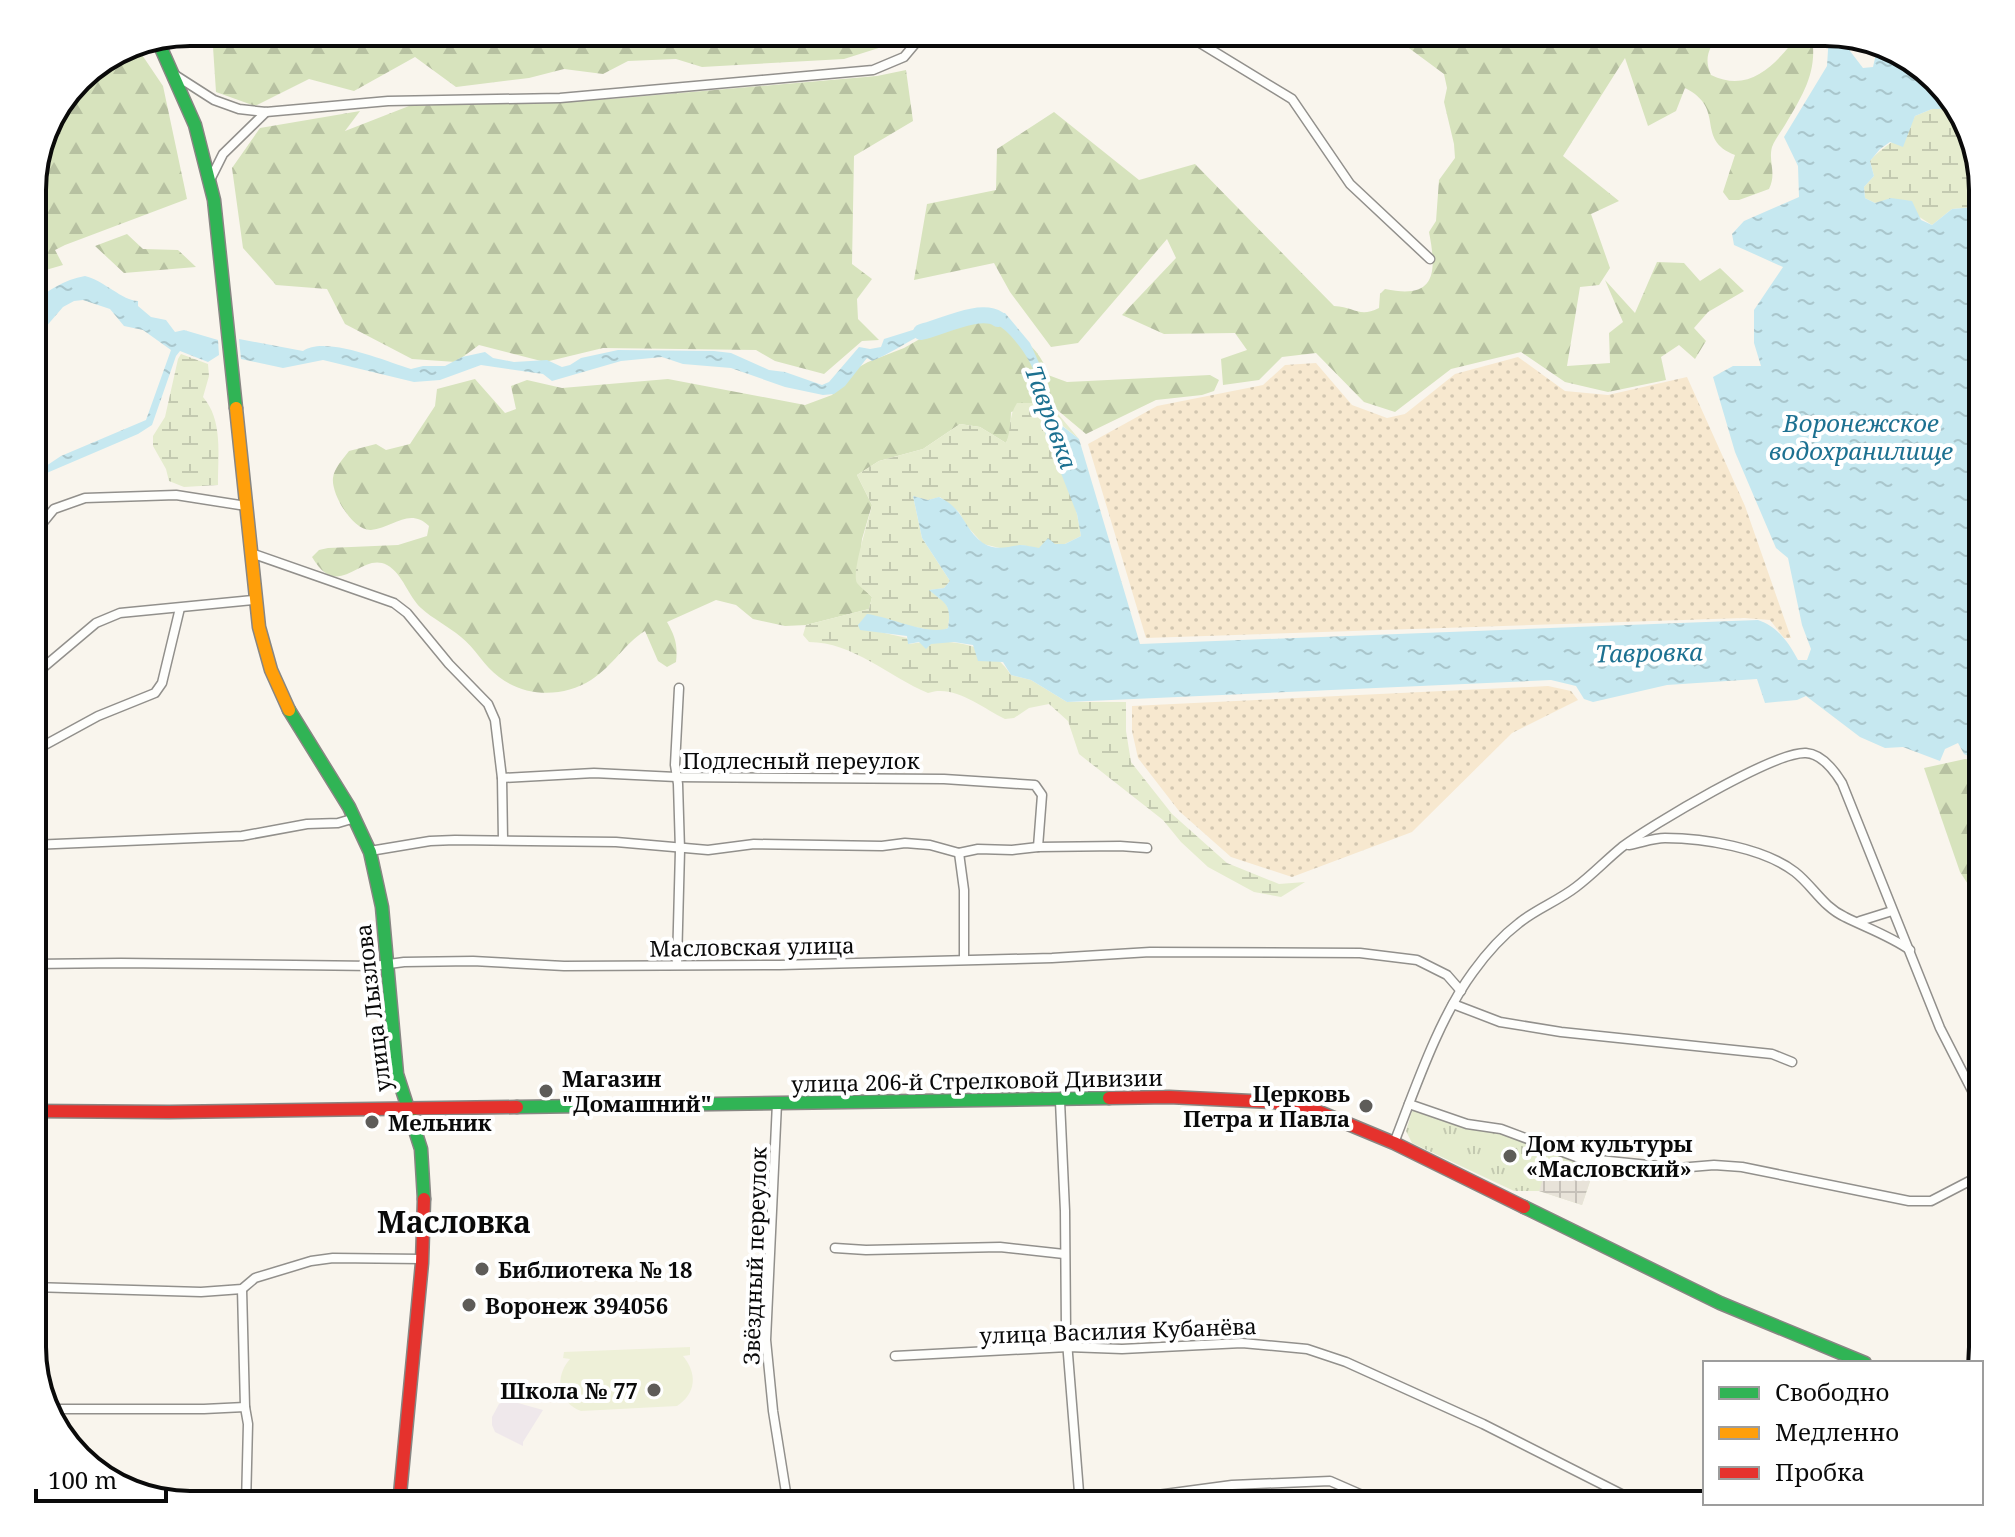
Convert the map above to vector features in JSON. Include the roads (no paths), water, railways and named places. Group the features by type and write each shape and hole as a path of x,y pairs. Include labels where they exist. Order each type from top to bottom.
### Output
{"main road":[{"name":"улица Лызлова","path":"162,49 195,125 210,180 251,553 253,600 261,641 273,679 302,733 355,818 370,851 389,964 397,1075 405,1107 420,1140 424,1213 422,1259 400,1491"},
{"name":"улица 206-й Стрелковой Дивизии","path":"46,1111 1060,1101 1169,1097 1273,1102 1317,1111 1394,1143 1720,1303 1860,1361"}],"street":[{"path":"175,75 214,100 239,109 266,112 388,101 560,98 849,73 873,70 904,57 913,46"},
{"path":"1205,46 1292,99 1350,184 1430,259"},
{"path":"210,180 223,154 266,112"},
{"path":"46,519 54,509 85,498 176,495 246,506"},
{"path":"251,553 394,603 407,613 449,664 488,704 495,720 502,778 503,840"},
{"path":"46,665 96,623 120,613 253,600"},
{"path":"46,744 98,716 155,693 162,683 180,608"},
{"path":"677,964 679,688"},
{"path":"1394,1143 1453,1004 1488,953 1520,922 1565,895 1624,846 1691,804 1794,754 1807,753 1819,758 1833,769 1842,783 1940,1028 1969,1085"},
{"name":"Подлесный переулок","path":"502,778 594,773 676,777 944,779 1035,785 1042,795 1038,847"},
{"path":"46,844 242,836 355,818"},
{"path":"1624,846 1664,838 1750,850 1770,857 1796,872 1823,903 1911,950"},
{"path":"370,851 430,841 503,840 616,842 680,850 733,849 754,844 882,846 905,843 930,845 959,853 978,849 1038,847 1147,848"},
{"path":"959,853 964,890 964,959"},
{"path":"1860,922 1892,911"},
{"name":"Масловская улица","path":"46,964 374,966 473,961 564,966 780,965 1052,958 1150,952 1393,955 1417,960 1447,975 1461,991"},
{"path":"1453,1004 1500,1022 1561,1032 1772,1054 1792,1062"},
{"path":"1060,1101 1068,1347 1081,1491"},
{"name":"Звёздный переулок","path":"777,1103 766,1340 786,1491"},
{"path":"1409,1104 1467,1124 1501,1129 1579,1158 1678,1168 1714,1165 1742,1167 1909,1201 1931,1201 1969,1181"},
{"path":"835,1248 1000,1247 1064,1254"},
{"path":"46,1287 201,1292 242,1289 255,1278 311,1261 333,1258 422,1259"},
{"path":"242,1289 248,1424 246,1491"},
{"name":"улица Василия Кубанёва","path":"895,1356 1068,1347 1122,1349 1242,1343 1325,1353 1483,1424 1615,1491"},
{"path":"60,1409 245,1407"},
{"path":"1187,1491 1232,1485 1330,1481 1353,1491"}],"water":[{"name":"Воронежское водохранилище","path":"1828,46 1850,48 1863,68 1873,67 1876,56 1905,70 1927,88 1943,108 1915,116 1903,147 1890,142 1880,149 1870,161 1874,176 1864,187 1865,198 1875,203 1891,198 1912,201 1921,220 1932,225 1952,209 1969,208 1969,756 1958,743 1945,749 1940,761 1903,747 1885,748 1860,737 1806,696 1797,700 1765,703 1757,679 1667,685 1593,702 1584,699 1576,686 1551,680 1067,702 1031,680 1011,675 1003,662 978,661 973,645 954,642 931,644 926,649 919,642 908,644 907,636 860,630 858,625 867,614 930,630 948,628 948,609 929,590 944,588 950,581 922,538 913,496 928,500 939,497 948,502 971,532 992,547 1020,545 1039,548 1048,538 1055,544 1065,544 1081,536 1077,514 1044,430 1042,398 1032,366 1010,335 994,323 977,318 959,319 941,325 872,361 867,358 845,386 834,394 823,395 785,387 731,368 683,364 662,357 621,361 552,381 543,374 481,365 440,380 414,382 323,360 283,368 241,359 239,339 303,351 325,346 340,348 411,369 445,366 462,357 485,352 493,358 514,362 547,360 562,367 581,358 618,350 714,351 731,353 769,370 785,372 822,385 829,382 859,347 881,347 884,339 964,314 981,311 1005,313 1030,343 1040,365 1052,418 1079,439 1140,644 1758,620 1782,636 1798,660 1807,660 1811,649 1802,625 1788,558 1776,548 1735,452 1713,377 1733,366 1761,366 1754,343 1754,310 1783,267 1734,245 1732,234 1744,221 1799,197 1798,166 1784,137 1827,66"},
{"path":"85,276 126,298 138,301 138,306 151,317 166,320 175,332 184,330 218,340 219,355 208,362 180,351 152,425 46,473 46,466 61,456 146,420 171,350 143,330 124,326 110,309 83,300 63,307 46,327 46,294 70,280"}],"waterway":[{"name":"Тавровка","path":"921,332 981,315 998,319"}],"place":[{"name":"Магазин \"Домашний\"","path":"546,1091"},
{"name":"Церковь Петра и Павла","path":"1366,1106"},
{"name":"Мельник","path":"372,1122"},
{"name":"Дом культуры «Масловский»","path":"1510,1156"},
{"name":"Библиотека № 18","path":"482,1269"},
{"name":"Воронеж 394056","path":"469,1305"},
{"name":"Школа № 77","path":"654,1390"}],"district":[{"name":"Масловка","path":"454,1221"}]}
